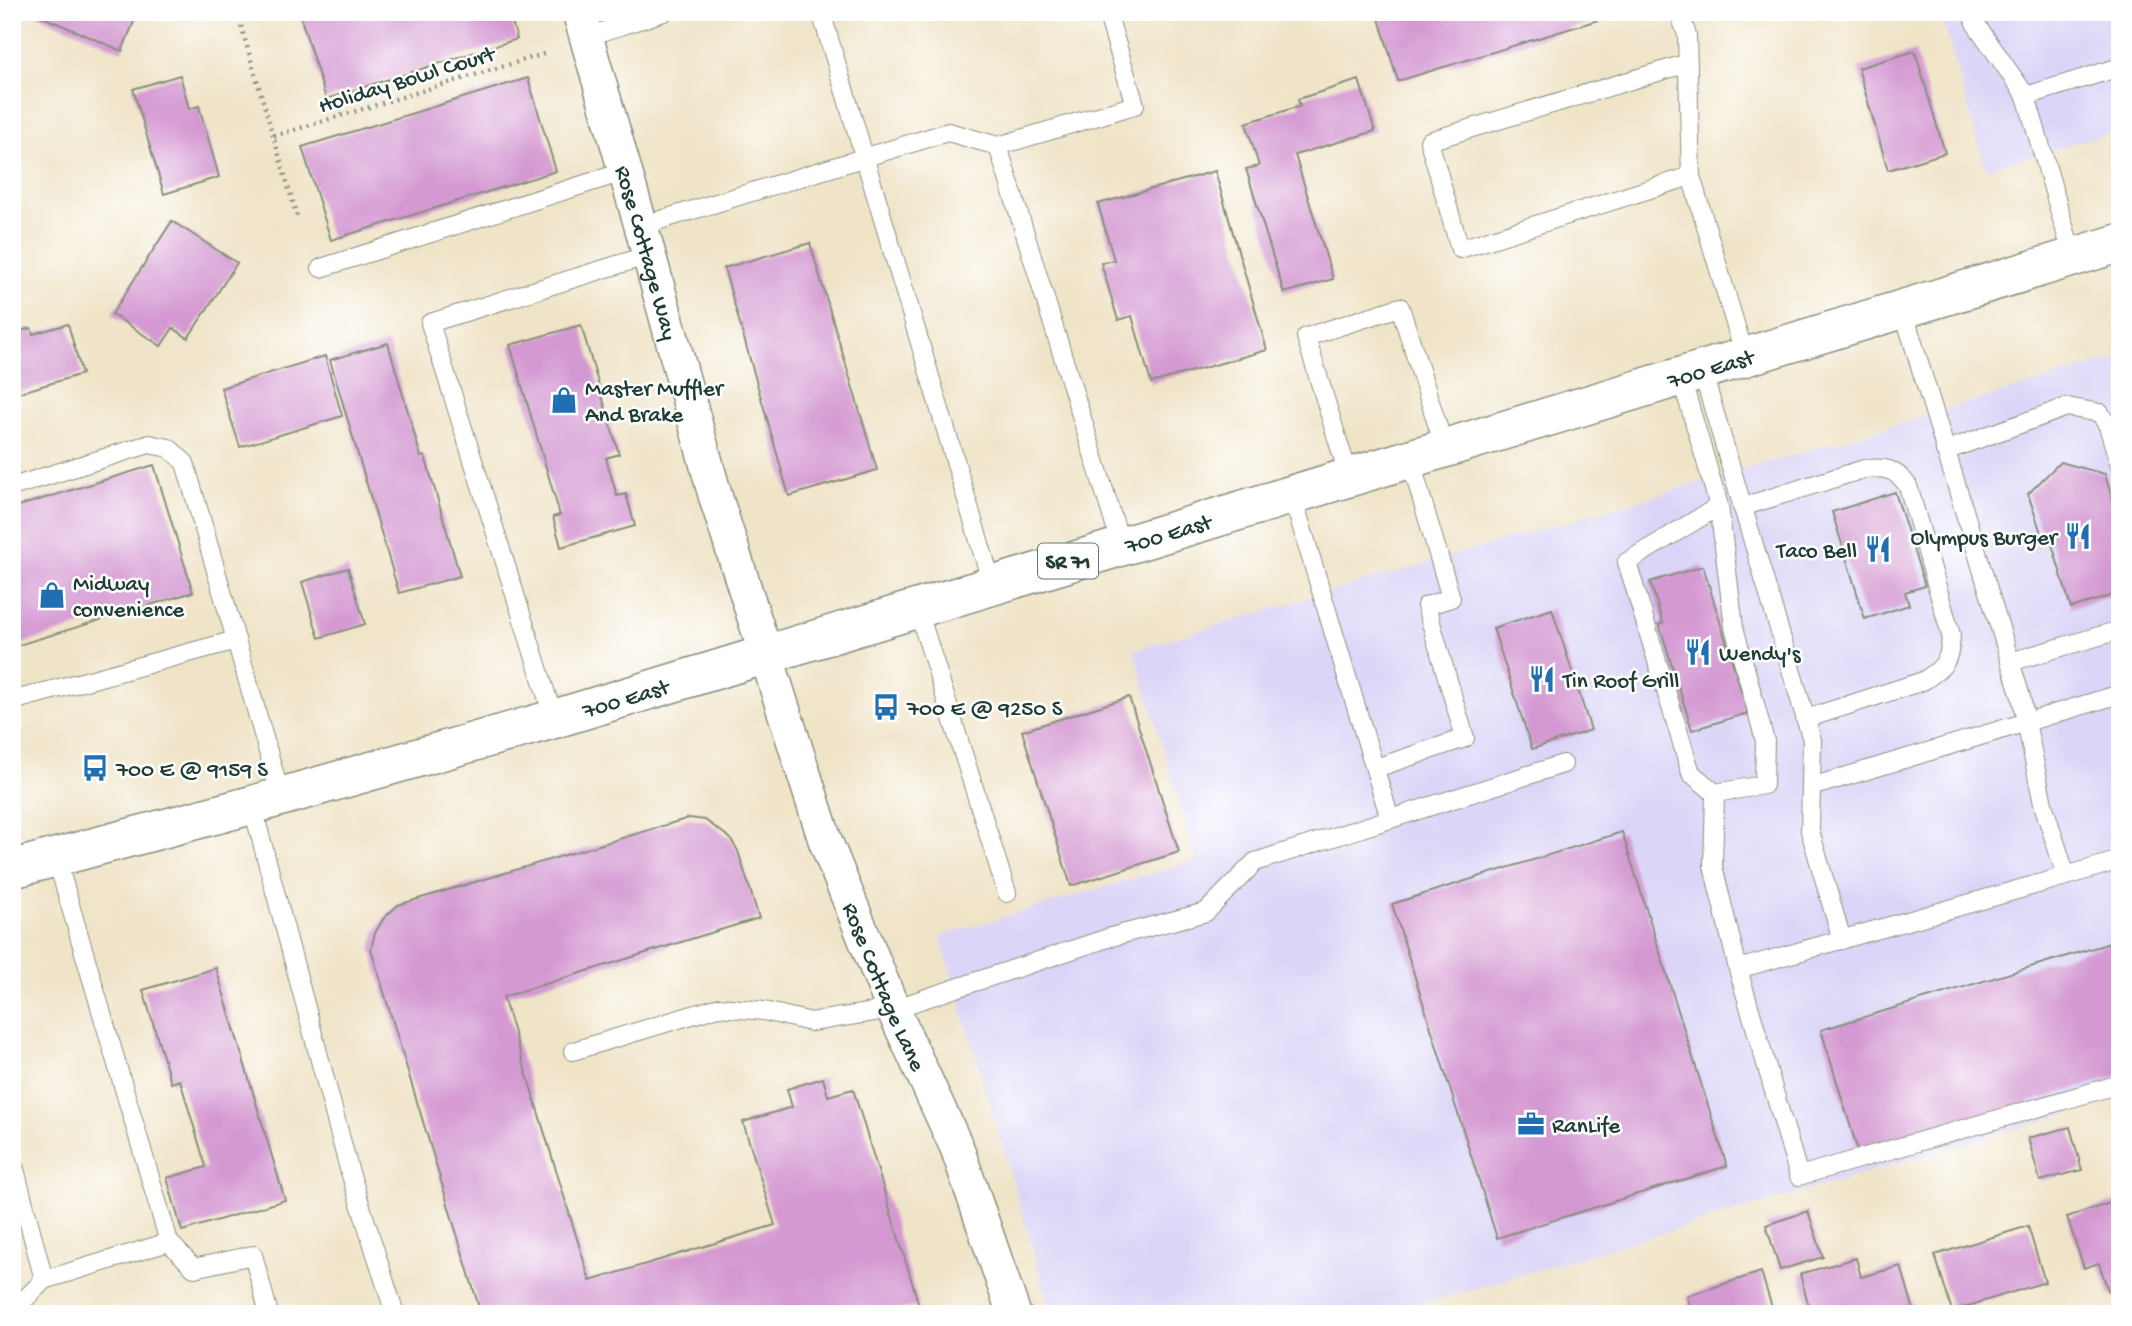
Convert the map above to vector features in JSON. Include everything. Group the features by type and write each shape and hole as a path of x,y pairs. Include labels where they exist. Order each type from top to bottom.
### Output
{"main road":[{"name":"700 East","path":"12,869 267,801 554,719 2120,243"}],"street":[{"name":"Rose Cottage Way","path":"582,25 626,171 715,495 764,655"},
{"name":"Rose Cottage Lane","path":"764,655 825,840 893,1009 957,1148 1014,1314"}],"lane":[{"path":"582,25 664,12"},
{"path":"821,12 992,584"},
{"path":"554,719 430,323 863,158 948,132 998,146 1135,105 1107,12"},
{"path":"1679,12 1687,35 1691,176 1745,357"},
{"path":"1972,12 1975,23 2026,96 2073,257"},
{"path":"1688,63 1429,141 1460,248 1691,176"},
{"path":"2026,96 2120,68"},
{"path":"998,146 1121,545"},
{"path":"321,268 626,171"},
{"path":"1349,477 1306,337 1400,307 1428,454 1451,598 1426,606 1465,738 1376,768"},
{"path":"1903,310 2010,662 2043,804 2066,876"},
{"path":"1691,374 1719,506 1734,627 1765,741 1764,785 1715,793 1691,773 1627,562 1719,506"},
{"path":"1691,374 1742,506 1812,740 1810,831 1842,940"},
{"path":"1945,451 2067,407 2100,414 2108,426 2120,465"},
{"path":"12,487 149,444 169,448 185,463 236,640 267,801 349,1169 395,1314"},
{"path":"1742,506 1864,469 1884,467 1898,472 1908,486 1951,635 1950,656 1938,671 1923,681 1805,719"},
{"path":"1292,495 1390,819"},
{"path":"917,607 1007,893"},
{"path":"2010,662 2120,630"},
{"path":"12,701 236,640"},
{"path":"1811,786 2120,694"},
{"path":"573,1051 719,1007 764,1011 811,1021 893,1009 1111,937 1206,912 1255,862 1563,764"},
{"path":"1715,793 1713,866 1738,970 1799,1175 2120,1084"},
{"path":"57,857 169,1242 194,1268 253,1255 269,1314"},
{"path":"1738,970 2120,860"},
{"path":"12,1158 44,1280"},
{"path":"12,1312 44,1280 169,1242"}],"path":[{"path":"241,26 298,220"},
{"name":"Holiday Bowl Court","path":"274,136 547,53"}],"shaded area":[{"path":"1940,12 2120,12 2120,130 1986,169"},
{"path":"2120,358 2120,1098 1388,1314 1052,1314 940,936 1196,860 1134,650"}],"building":[{"path":"31,12 138,12 122,51"},
{"path":"299,12 509,12 517,39 326,99"},
{"path":"1377,12 1607,12 1608,17 1398,81"},
{"path":"1915,51 1945,153 1888,170 1858,68"},
{"path":"180,75 189,109 199,106 219,177 164,194 133,89"},
{"path":"528,78 556,171 331,240 302,147"},
{"path":"1359,80 1375,131 1295,155 1333,279 1284,293 1246,169 1259,166 1246,123 1300,106 1298,99"},
{"path":"1215,171 1267,350 1151,383 1132,316 1118,320 1101,263 1114,260 1098,204"},
{"path":"172,221 237,263 188,338 173,328 161,346 112,314"},
{"path":"810,243 877,470 789,496 724,268"},
{"path":"68,324 82,374 12,395 12,333 31,328 33,334"},
{"name":"Master Muffler And Brake","path":"581,325 619,454 606,458 617,496 626,494 635,526 561,547 553,517 560,515 510,345"},
{"path":"388,343 421,457 425,456 460,576 399,593 330,360"},
{"path":"325,356 342,416 240,447 221,388"},
{"name":"Olympus Burger","path":"2060,462 2105,474 2118,519 2114,527 2120,526 2120,593 2071,608 2052,544 2044,542 2028,494"},
{"path":"154,465 193,592 12,647 12,508"},
{"name":"Taco Bell","path":"1895,492 1925,586 1905,592 1909,605 1865,619 1832,512"},
{"name":"Wendy's","path":"1703,566 1748,713 1692,730 1659,624 1663,623 1650,582"},
{"path":"348,568 365,624 319,638 302,582"},
{"name":"Tin Roof Grill","path":"1552,609 1591,730 1532,749 1493,628"},
{"path":"1129,697 1179,852 1071,886 1022,731"},
{"path":"689,818 705,820 730,838 738,851 759,918 503,997 590,1281 775,1225 743,1122 792,1107 787,1089 823,1078 828,1096 853,1089 919,1305 890,1314 481,1314 371,949 375,933 384,918 398,905"},
{"path":"1622,832 1727,1166 1497,1238 1392,904"},
{"path":"2120,940 2120,1075 1859,1154 1821,1030"},
{"path":"216,968 285,1200 182,1231 167,1178 206,1167 180,1080 171,1083 143,990"},
{"path":"2070,1127 2082,1170 2040,1181 2028,1138"},
{"path":"2120,1200 2120,1293 2110,1296 2099,1263 2084,1268 2067,1217"},
{"path":"1808,1211 1823,1257 1780,1270 1766,1225"},
{"path":"2028,1226 2045,1282 1952,1311 1935,1255"},
{"path":"1856,1258 1861,1277 1901,1266 1915,1314 1811,1314 1800,1274"},
{"path":"1761,1272 1774,1314 1692,1314 1687,1296"}],"place":[{"name":"Master Muffler And Brake","path":"564,400"},
{"name":"Olympus Burger","path":"2078,536"},
{"name":"Taco Bell","path":"1878,549"},
{"name":"Midway convenience","path":"52,595"},
{"name":"Wendy's","path":"1698,652"},
{"name":"Tin Roof Grill","path":"1542,679"},
{"name":"700 E @ 9250 S","path":"886,707"},
{"name":"700 E @ 9159 S","path":"95,768"},
{"name":"RanLife","path":"1531,1124"}]}
